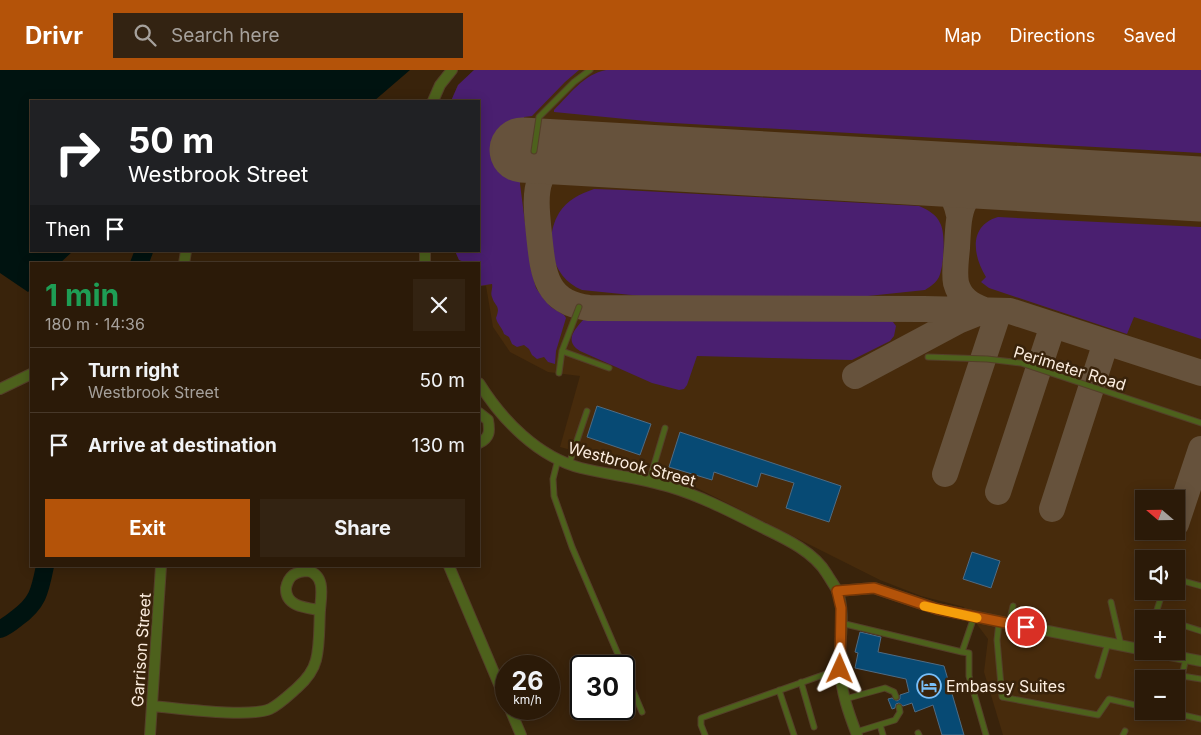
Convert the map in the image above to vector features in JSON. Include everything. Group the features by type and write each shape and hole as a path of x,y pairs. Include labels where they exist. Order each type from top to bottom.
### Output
{"street":[{"path":"433,100 440,85 452,70"},
{"path":"0,389 30,374"},
{"name":"Westbrook Street","path":"480,384 505,416 534,446 558,460 580,468 670,487 714,504 810,555 826,571 837,591"},
{"path":"480,414 488,420"},
{"path":"488,420 505,416"},
{"path":"480,442 488,436 488,420"},
{"name":"Garrison Street","path":"150,735 161,567"},
{"path":"449,567 495,675"},
{"path":"856,733 845,699 840,669 841,608 837,591 874,588 915,603 974,617 1135,648"},
{"path":"152,706 250,712 270,709 285,699 310,674 316,659 320,610"},
{"path":"1186,658 1201,661"},
{"path":"515,720 521,735"}],"lane":[{"path":"534,151 539,117 574,82 590,70"},
{"path":"558,373 562,351 579,307"},
{"path":"562,351 610,368"},
{"name":"Perimeter Road","path":"928,357 987,359 1021,364 1201,422"},
{"path":"569,464 587,411"},
{"path":"649,482 666,428"},
{"path":"558,460 553,479 554,496 572,547 618,655"},
{"path":"1185,582 1201,586"},
{"path":"1111,602 1121,646"},
{"path":"1013,606 997,640 1002,696 1098,715 1109,699 1135,705"},
{"path":"962,652 974,617"},
{"path":"841,622 969,653 969,676 986,735"},
{"path":"1185,627 1201,631"},
{"path":"1098,676 1108,643"},
{"path":"1183,670 1186,658"},
{"path":"705,735 701,725 701,718 840,669"},
{"path":"1185,676 1201,679"},
{"path":"801,682 814,727"},
{"path":"845,699 885,688 894,692 896,697"},
{"path":"779,690 794,735"},
{"path":"635,696 642,712"},
{"path":"856,733 894,720 900,712 899,707"},
{"path":"1185,715 1201,718"},
{"path":"880,725 884,735"}],"shaded area":[{"path":"0,70 410,70 375,100 30,100 30,252 72,252 61,262 30,262 30,290 28,292 0,273"},
{"path":"474,70 1201,70 1201,735 1003,735 984,672 988,639 964,607 921,596 880,580 693,486 653,472 560,447 580,376 548,372 510,352 493,327 486,286 480,286 480,262 459,260 455,252 480,252 480,100 451,100 458,85"},
{"path":"474,70 579,70 532,116 524,117 520,184 531,269 536,288 551,307 566,318 556,351 555,364 548,362 544,357 537,359 524,345 517,347 512,344 509,337 504,334 496,318 498,308 491,295 492,284 480,286 480,262 459,260 455,252 480,252 480,100 451,100 458,85"},
{"path":"606,70 1201,70 1201,153 656,122 554,112 565,98 584,80"},
{"path":"594,189 919,206 934,215 942,228 944,250 941,272 936,281 925,290 849,298 651,297 582,290 564,277 557,267 551,246 552,235 554,224 566,204 579,195"},
{"path":"998,217 1201,227 1201,339 1134,317 1127,334 989,288 981,282 986,277 978,260 976,242 982,227 988,221"},
{"path":"584,319 888,319 896,326 894,336 890,341 852,360 697,356 687,385 684,389 679,390 652,383 580,351 572,343 572,335"}],"building":[{"path":"597,406 651,424 640,455 587,437"},
{"path":"680,432 841,486 829,522 786,508 794,483 761,473 757,487 714,472 712,480 669,467"},
{"path":"972,552 1000,561 991,588 963,579"},
{"name":"Embassy Suites","path":"860,632 881,637 878,652 944,666 964,735 942,735 933,705 915,712 912,703 903,706 899,703 892,709 888,699 892,698 897,701 900,699 900,695 909,692 906,679 855,668 858,653 855,652"}],"waterway":[{"path":"140,262 144,252"},
{"path":"0,629 9,624 34,602 45,567"}],"taxiway":[{"path":"587,154 569,157 546,170 540,179 537,190 537,218 545,272 554,292 563,300 574,305 589,308 1010,311 1201,373"},
{"path":"915,172 932,178 944,186 954,198 959,215"},
{"path":"984,310 966,300 960,293 956,283 955,266 959,222 964,202 970,194 988,183 1003,178"},
{"path":"945,474 999,311"},
{"path":"855,376 958,321 978,313"},
{"path":"998,492 1053,325"},
{"path":"1052,509 1106,342"},
{"path":"1185,497 1201,449"}],"runway":[{"path":"522,150 1201,189"}],"slow traffic":[{"path":"924,606 977,618"}],"place":[{"name":"Embassy Suites","path":"929,686"}],"route":[{"path":"840,669 841,608 837,591 874,588 937,609 1026,627"}]}
